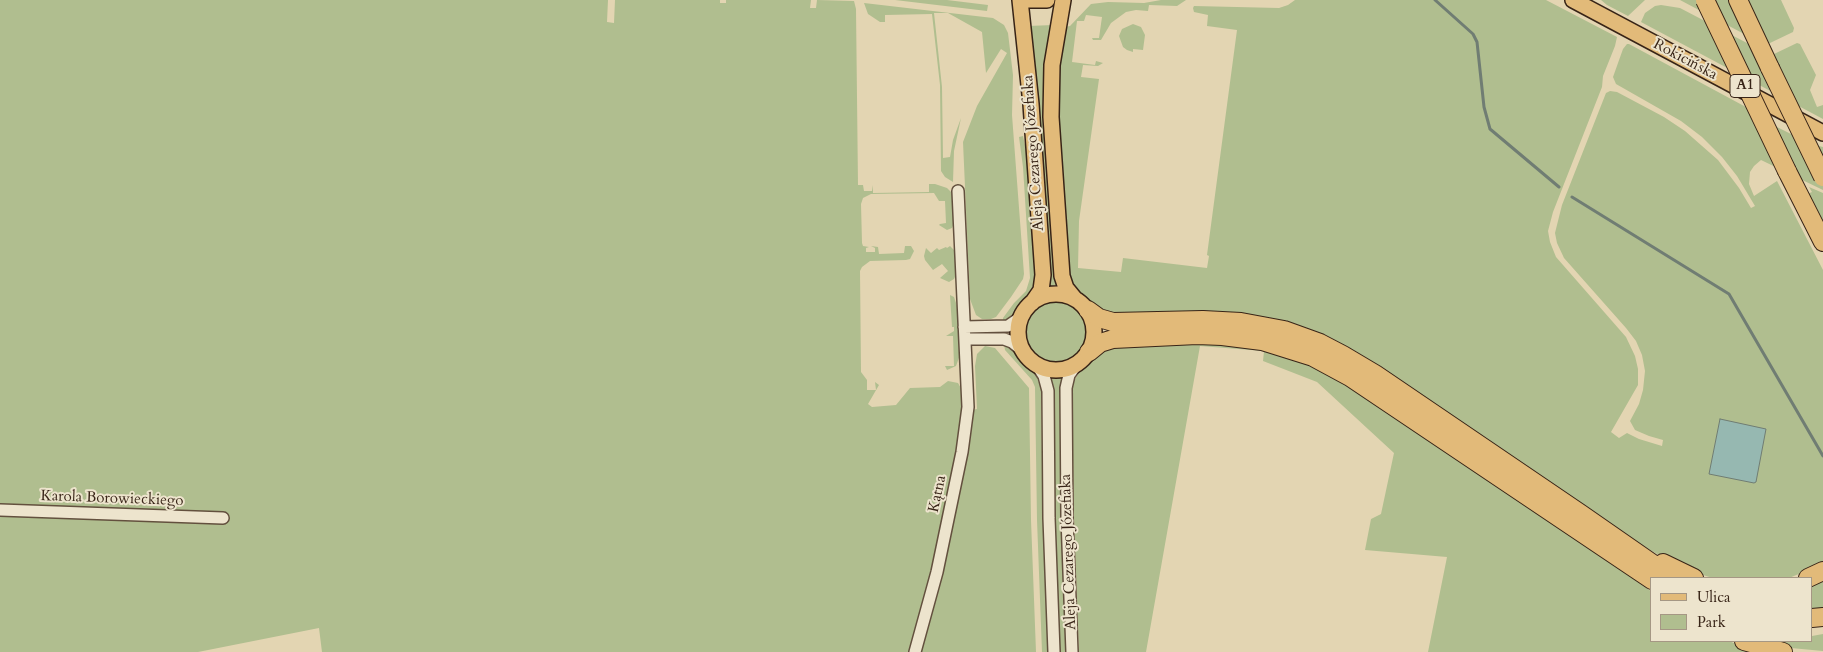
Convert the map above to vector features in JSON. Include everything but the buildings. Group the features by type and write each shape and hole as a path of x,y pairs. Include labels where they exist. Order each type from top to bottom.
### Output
{"highway":[{"name":"A1","path":"1704,0 1786,171 1823,242"},
{"name":"A1","path":"1738,0 1823,177"},
{"path":"1082,304 1099,318 1113,322 1203,320 1241,322 1272,327 1307,338 1343,354 1581,514 1671,577"},
{"path":"1089,352 1100,343 1113,339 1197,335 1262,341 1313,357 1350,377 1650,579"},
{"path":"1581,514 1652,557 1692,577"},
{"path":"1629,566 1650,583"},
{"path":"1810,577 1823,571"},
{"path":"1748,642 1783,652"}],"main road":[{"name":"Aleja Cezarego Józefiaka","path":"1020,0 1031,104 1043,275 1041,290 1032,302"},
{"path":"1027,0 1047,0"},
{"name":"Aleja Cezarego Józefiaka","path":"1063,0 1052,65 1050,90 1051,127 1062,276 1066,288 1082,304"},
{"name":"Rokicińska","path":"1573,0 1823,133"},
{"path":"1050,294 1064,295 1082,304 1094,325 1089,352 1077,364 1057,371 1045,369 1036,364 1023,351 1018,333 1021,317 1032,302 1050,294"}],"street":[{"name":"Kątna","path":"915,652 937,572 962,452 968,407 958,191"},
{"path":"964,327 1008,326 1021,317"},
{"path":"965,339 1004,339 1012,342 1023,351"},
{"name":"Aleja Cezarego Józefiaka","path":"1036,364 1044,376 1048,391 1049,518 1054,652"},
{"name":"Aleja Cezarego Józefiaka","path":"1072,652 1067,518 1066,388 1069,375 1077,364"},
{"name":"Karola Borowieckiego","path":"0,510 223,518"}],"green space":[{"path":"0,0 608,0 607,22 614,23 615,0 720,0 720,3 726,3 726,0 811,0 810,8 816,8 817,0 854,1 856,9 858,185 863,185 864,191 872,191 873,185 873,193 929,192 929,184 935,184 947,188 953,198 954,223 952,228 947,230 939,225 946,223 945,201 939,201 934,193 871,194 863,198 861,204 862,243 863,246 869,247 866,248 866,252 875,252 875,248 871,246 878,247 879,254 904,253 905,246 911,246 914,251 910,259 870,261 860,271 861,372 867,380 867,390 876,390 875,382 879,385 868,404 872,407 896,405 910,388 940,387 948,381 958,383 962,390 963,414 944,524 912,652 322,652 319,628 198,652 0,652"},
{"path":"895,0 947,0 988,5 987,11"},
{"path":"1161,0 1186,0 1177,6 1149,5 1148,11 1136,10 1126,12 1111,23 1101,40 1093,40 1092,38 1099,38 1102,17 1086,15 1084,21 1077,21 1072,62 1095,65 1096,61 1103,63 1098,66 1083,65 1081,77 1099,79 1079,221 1078,268 1121,272 1123,258 1207,268 1209,256 1207,255 1237,30 1207,26 1208,15 1194,12 1194,6 1279,8 1295,0 1546,0 1617,37 1603,76 1602,87 1553,212 1548,231 1556,257 1626,337 1635,356 1638,369 1638,385 1611,432 1619,438 1627,433 1662,446 1663,440 1635,430 1630,421 1639,404 1643,390 1645,371 1642,355 1636,341 1626,328 1564,258 1557,243 1555,233 1562,205 1606,93 1610,91 1617,92 1664,117 1685,131 1718,160 1751,208 1755,206 1737,176 1722,157 1702,137 1681,121 1616,84 1613,77 1623,49 1629,44 1757,113 1771,124 1811,144 1823,147 1823,190 1761,160 1750,172 1749,184 1754,196 1777,181 1823,270 1823,564 1791,577 1706,576 1673,563 1629,538 1395,380 1110,315 1075,289 1069,279 1057,126 1057,77 1065,27 1070,26 1091,4 1108,2 1144,3"},
{"path":"1601,0 1645,0 1628,16"},
{"path":"1680,0 1781,0 1794,28 1793,32 1770,43 1763,44"},
{"path":"864,3 993,18 1004,25 1008,33 1013,75 1012,115 1024,274 1023,279 996,317 982,319 976,315 970,299 963,142 977,106 1007,53 1001,49 986,73 982,32 948,13 934,13 942,87 943,158 950,157 953,140 961,118 954,151 953,182 945,177 941,171 940,85 932,14 885,15 885,22 880,22 868,14"},
{"path":"1655,6 1680,8 1768,54 1774,54 1797,43 1800,44 1816,75 1810,90 1817,107 1823,105 1823,119 1641,22 1645,13"},
{"path":"1133,24 1141,27 1145,35 1143,50 1133,49 1133,52 1123,47 1119,36 1122,29"},
{"path":"1053,25 1059,287 1047,288 1028,26"},
{"path":"1023,136 1029,163 1037,276 1035,287 1011,317 1003,321 1003,318 1014,303 1026,291 1030,278 1023,167 1019,137"},
{"path":"1809,187 1823,193 1823,229 1805,195 1812,192"},
{"path":"950,246 955,251 956,275 949,282 940,278 948,271 942,264 933,270 924,256 926,248 931,253 937,248 939,250"},
{"path":"950,295 954,297 957,306 960,355 956,366 947,370 945,366 954,366 953,336 946,336 954,331 954,327 952,327"},
{"path":"1050,301 1062,301 1078,310 1085,320 1087,332 1085,344 1078,354 1062,363 1050,363 1039,358 1030,349 1025,338 1025,326 1030,315 1039,306"},
{"path":"1213,342 1276,350 1338,377 1603,556 1650,591 1650,642 1731,642 1756,652 1428,652 1447,557 1365,550 1371,519 1381,514 1394,453 1317,382 1263,361 1264,351 1200,346 1146,652 1079,652 1072,394 1074,381 1078,374 1098,354 1109,347"},
{"path":"1004,344 1014,351 1021,361 1036,375 1041,388 1048,652 1042,652 1037,520 1035,387 1032,380 1005,350"},
{"path":"985,346 995,348 1029,388 1036,652 919,652 972,410 977,409 975,366 977,354"},
{"path":"1063,377 1060,392 1067,652 1060,652 1055,518 1054,390 1051,378"},
{"path":"1823,576 1823,610 1813,612 1813,581"},
{"path":"1823,634 1823,651 1791,648 1765,642 1813,642 1813,636"}],"water":[{"path":"1720,419 1766,429 1756,482 1709,474"}],"waterway":[{"path":"1435,0 1473,34 1477,42 1484,107 1490,129 1559,187"},
{"path":"1572,197 1729,294 1823,456"}]}
